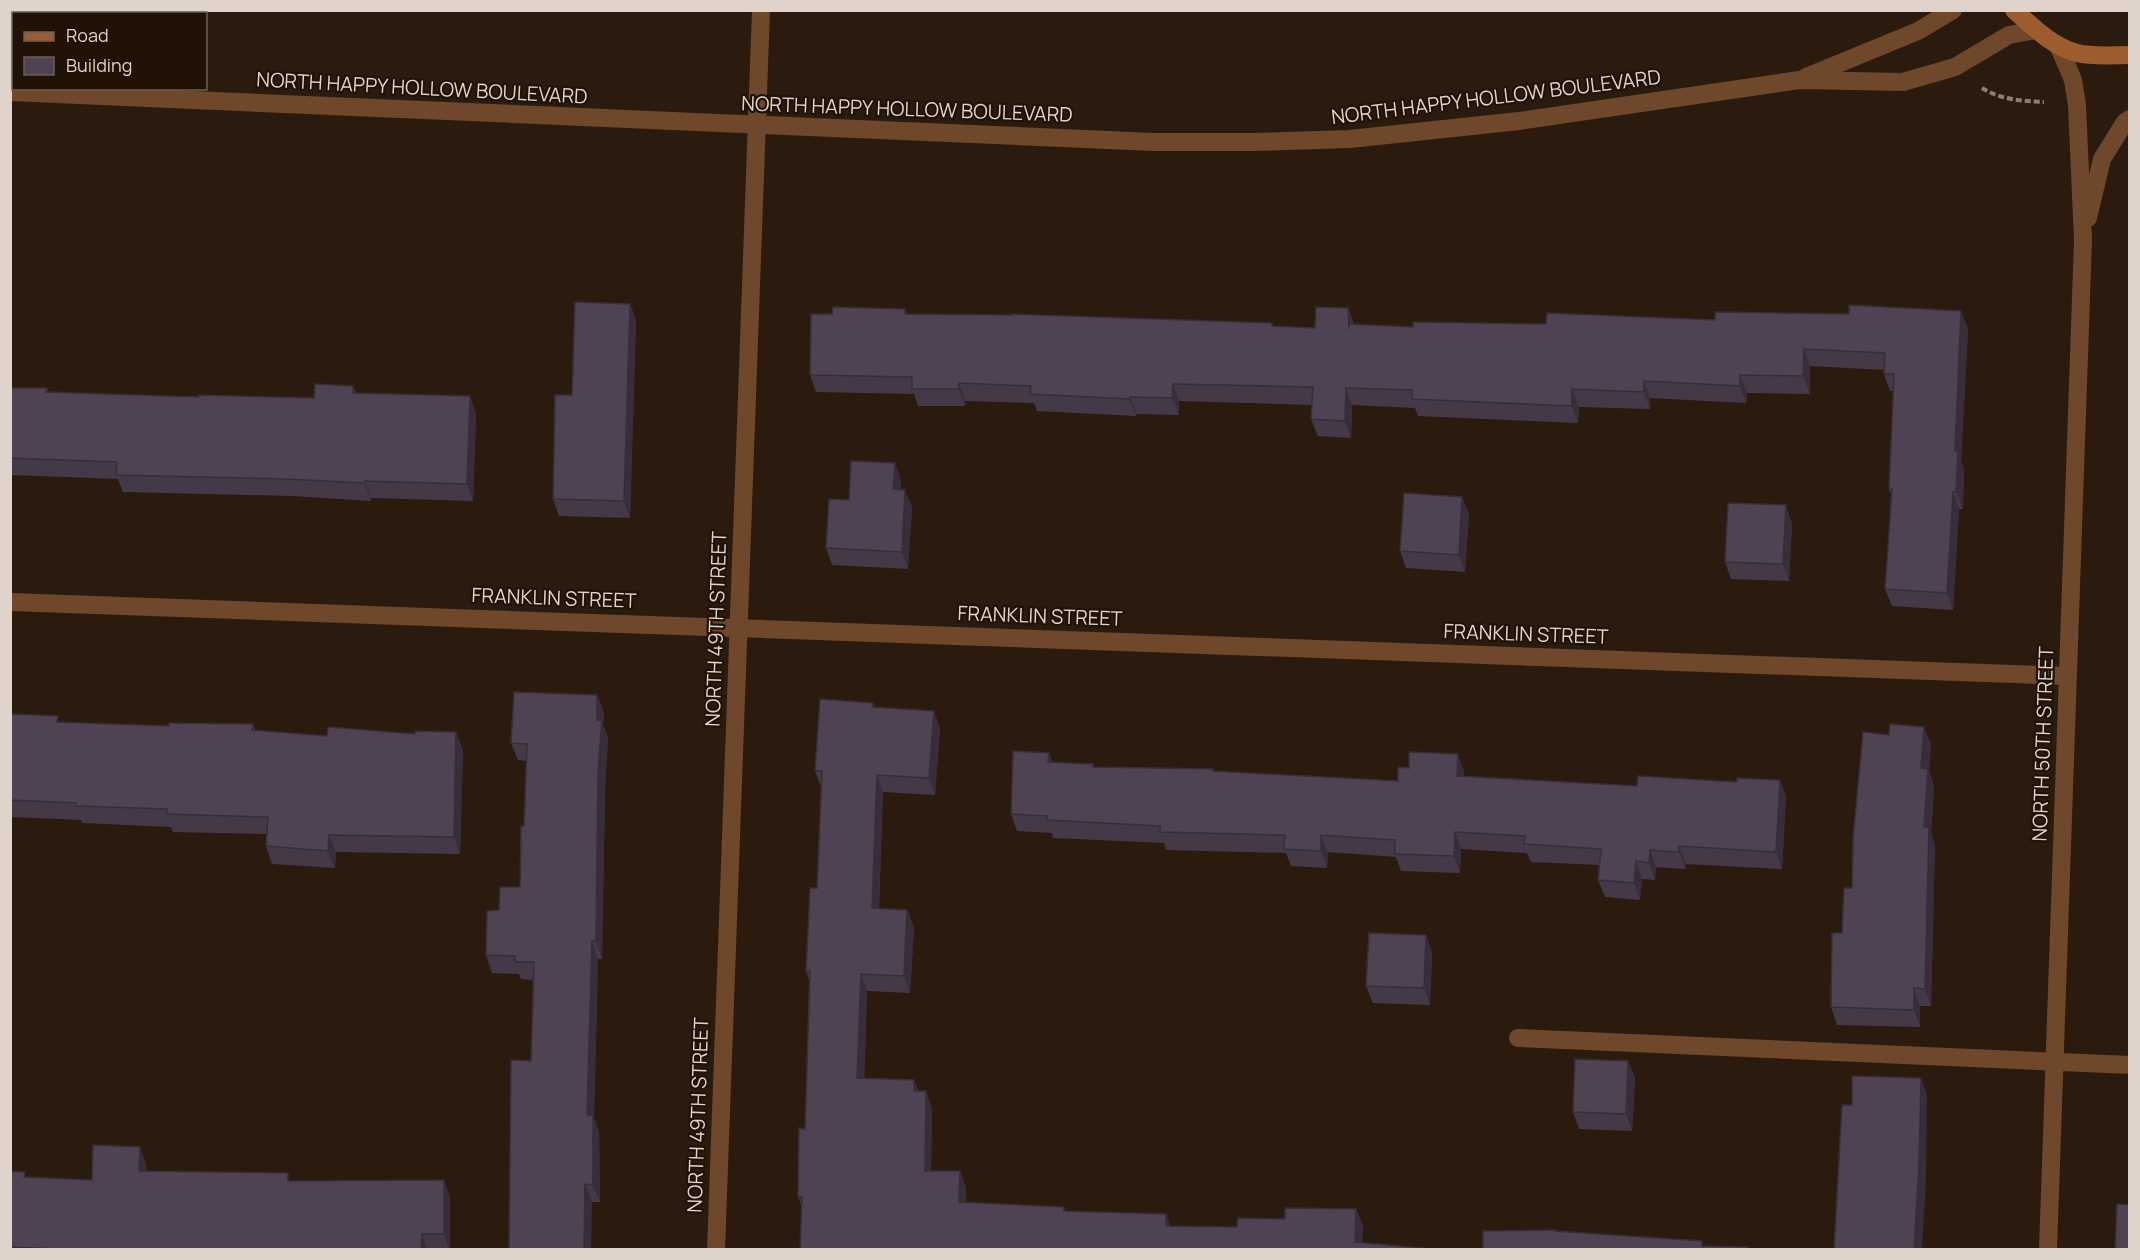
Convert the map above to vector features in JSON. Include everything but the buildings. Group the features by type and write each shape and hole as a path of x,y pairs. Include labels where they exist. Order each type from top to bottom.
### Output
{"main road":[{"path":"2014,10 2036,30 2058,45 2078,53 2130,55"}],"street":[{"name":"NORTH 49TH STREET","path":"716,1250 761,10"},
{"name":"NORTH HAPPY HOLLOW BOULEVARD","path":"1799,80 1918,31 1953,10"},
{"name":"NORTH HAPPY HOLLOW BOULEVARD","path":"10,92 1154,142 1253,142 1350,139 1520,121 1799,80 1903,82 1955,67 2009,35 2036,30"},
{"name":"NORTH 50TH STREET","path":"2048,1250 2083,240 2077,105 2073,80 2058,45"},
{"name":"NORTH 50TH STREET","path":"2083,240 2102,159 2125,122 2130,119"},
{"name":"FRANKLIN STREET","path":"10,602 2068,676"},
{"path":"1518,1038 2130,1065"}]}
